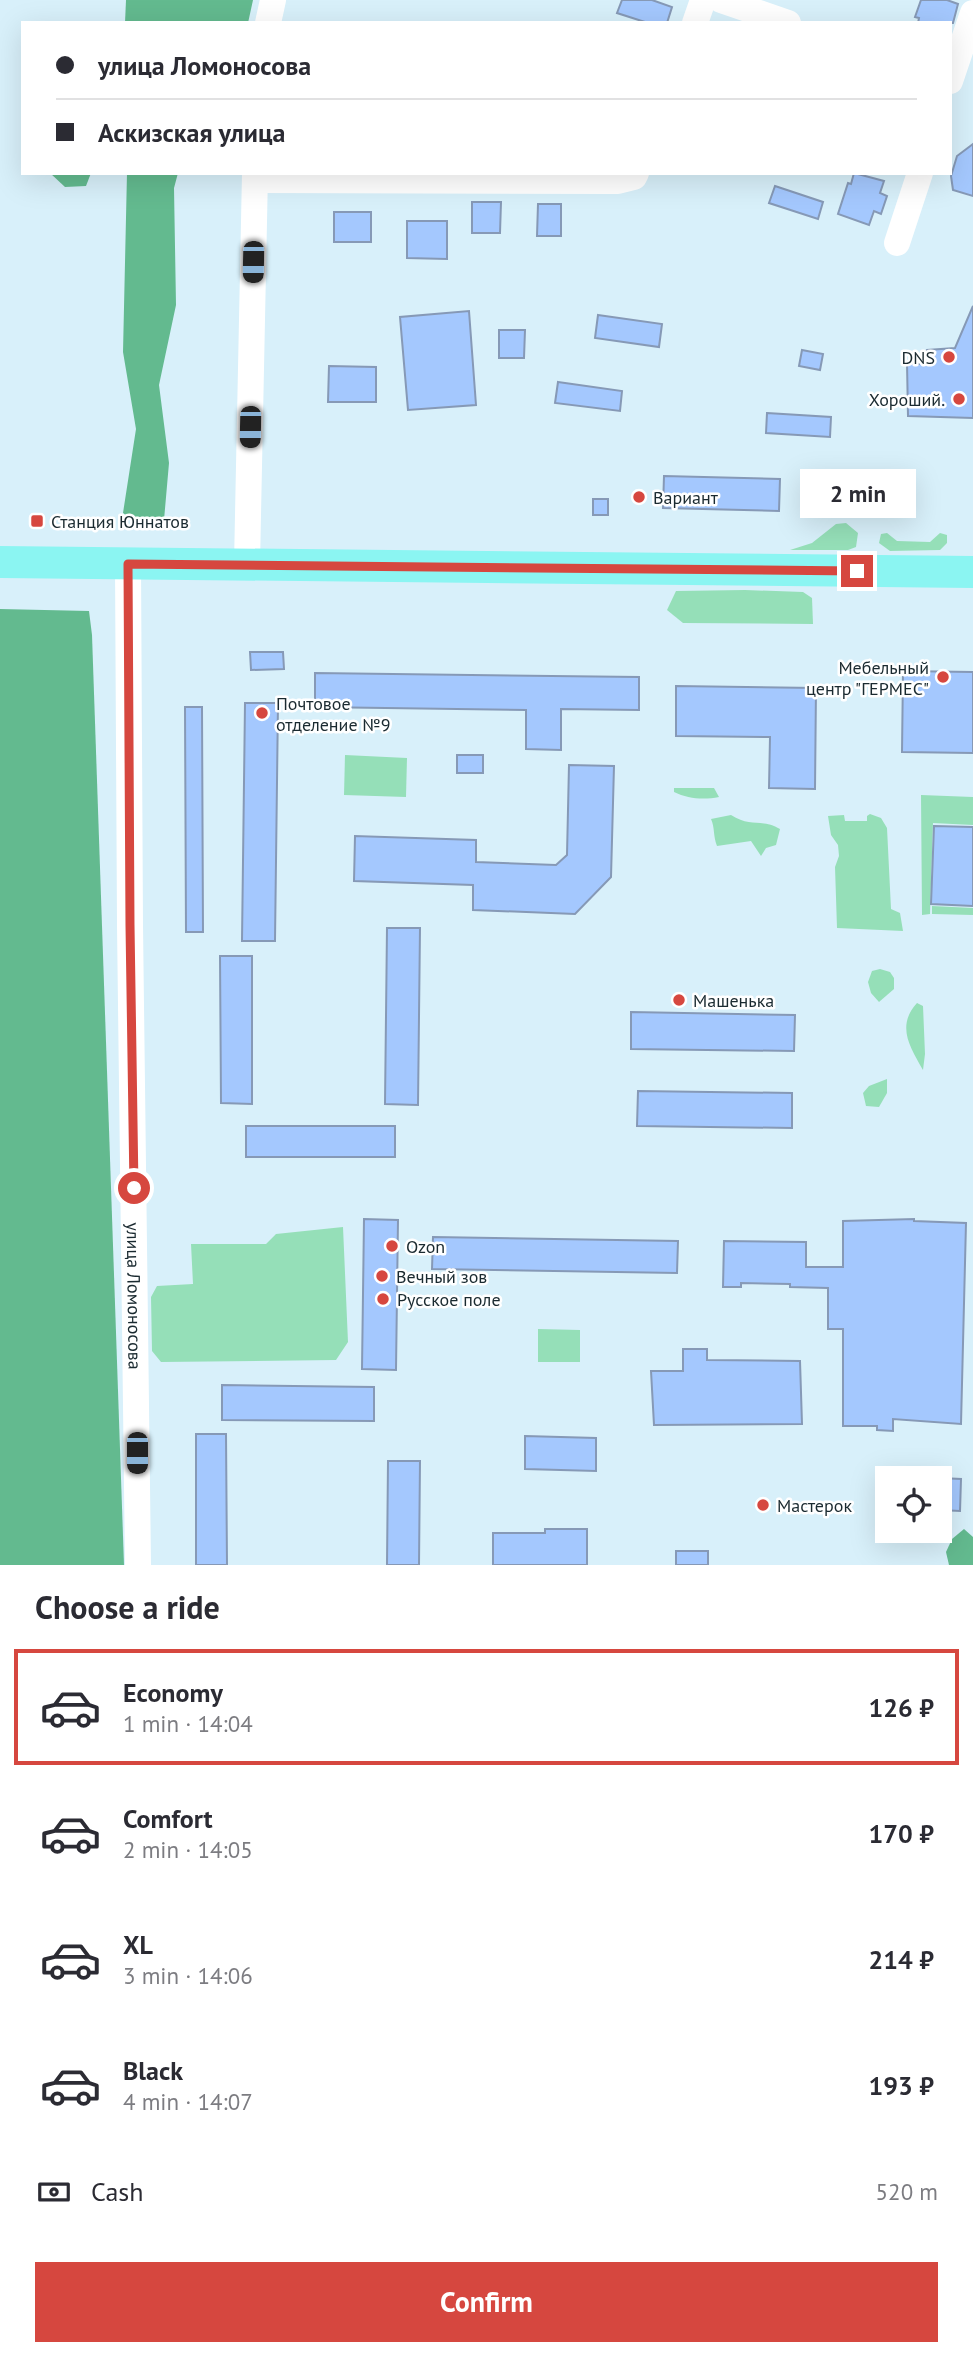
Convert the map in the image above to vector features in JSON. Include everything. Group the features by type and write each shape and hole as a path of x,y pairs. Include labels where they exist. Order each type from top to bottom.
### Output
{"main road":[{"path":"0,562 973,572"}],"street":[{"path":"268,21 273,0"},
{"path":"696,21 703,0"},
{"path":"721,0 782,21"},
{"path":"952,76 973,13"},
{"path":"952,79 973,85"},
{"path":"247,564 254,177 618,181 635,175"},
{"path":"897,243 919,175"},
{"name":"улица Ломоносова","path":"128,564 138,1565"}],"green space":[{"path":"126,0 253,0 248,21 125,21"},
{"path":"52,175 90,175 86,186 65,187"},
{"path":"127,175 177,175 174,188 176,305 159,385 169,463 164,520 140,525 123,513 136,429 123,352"},
{"path":"846,523 858,533 856,547 848,550 790,550 812,543 836,524"},
{"path":"887,533 897,541 930,542 940,533 947,535 947,543 940,550 890,551 879,543 881,534"},
{"path":"676,591 803,592 812,598 813,624 683,623 667,610"},
{"path":"0,609 89,611 92,635 124,1565 0,1565"},
{"path":"345,755 407,758 406,797 344,795"},
{"path":"674,788 714,788 719,797 690,797 674,792"},
{"path":"921,795 973,797 973,825 933,823 930,914 922,915"},
{"path":"870,814 881,818 887,828 891,909 900,913 903,931 837,928 835,867 839,856 838,845 831,835 828,816 844,815 845,821 867,821"},
{"path":"731,815 780,829 776,845 766,848 761,856 751,841 717,846 711,819"},
{"path":"932,906 973,908 973,915 932,914"},
{"path":"880,969 890,972 894,978 894,989 879,1002 871,993 868,982 872,971"},
{"path":"917,1003 923,1006 923,1070 910,1045 906,1028 907,1020"},
{"path":"887,1079 887,1093 879,1107 866,1106 863,1093 869,1086"},
{"path":"343,1227 348,1342 336,1360 161,1362 152,1351 151,1297 157,1286 193,1284 191,1244 266,1244 276,1234"},
{"path":"538,1329 580,1330 580,1362 538,1362"},
{"path":"964,1529 973,1537 973,1565 949,1565 946,1552 952,1539"}],"building":[{"path":"622,0 652,0 672,7 668,21 642,21 617,13"},
{"path":"921,0 947,0 958,4 953,23 918,21 919,18 915,17"},
{"path":"973,144 973,196 953,190 951,176 957,156"},
{"path":"853,175 884,181 880,193 887,196 881,214 874,211 869,225 838,214 848,183 851,184"},
{"path":"775,186 823,202 818,219 769,203"},
{"path":"472,202 501,202 500,233 472,233"},
{"path":"538,204 561,204 561,236 537,236"},
{"path":"334,212 371,212 371,242 334,242"},
{"path":"407,221 447,221 447,259 407,258"},
{"path":"973,306 973,418 908,416 907,363 919,364 927,350 955,348"},
{"path":"469,311 476,405 408,410 400,317"},
{"path":"598,315 662,324 659,347 595,338"},
{"path":"499,330 525,330 524,358 499,358"},
{"path":"802,350 823,354 820,370 799,366"},
{"path":"329,366 376,367 376,402 328,402"},
{"path":"558,382 622,391 620,411 555,403"},
{"path":"767,413 831,417 830,437 766,433"},
{"path":"664,476 780,479 779,511 663,508"},
{"path":"593,499 608,499 608,515 593,515"},
{"path":"250,652 283,652 284,669 251,670"},
{"path":"903,671 973,672 973,753 902,752"},
{"path":"315,673 639,677 639,710 561,709 561,750 526,749 526,710 315,707"},
{"path":"676,686 816,688 815,789 769,788 770,737 676,736"},
{"path":"245,703 278,703 275,941 242,941"},
{"path":"185,707 202,707 203,932 186,932"},
{"path":"457,755 483,755 483,773 457,773"},
{"path":"569,765 614,766 611,877 575,914 473,910 473,885 354,881 355,836 476,840 476,862 556,865 567,855"},
{"path":"934,826 973,827 973,906 931,904"},
{"path":"387,928 420,928 418,1105 385,1104"},
{"path":"220,956 252,956 252,1104 221,1103"},
{"path":"631,1012 795,1015 794,1051 631,1049"},
{"path":"638,1091 792,1093 792,1128 637,1126"},
{"path":"246,1126 395,1126 395,1157 246,1157"},
{"path":"364,1219 398,1220 396,1370 362,1369"},
{"path":"914,1219 966,1223 961,1424 893,1419 893,1431 877,1430 877,1426 843,1426 843,1329 828,1329 828,1288 741,1283 741,1287 723,1287 724,1241 806,1242 806,1267 843,1267 843,1221"},
{"path":"433,1237 678,1241 677,1273 432,1269"},
{"path":"683,1349 707,1349 707,1360 800,1361 802,1424 654,1425 651,1371 683,1371"},
{"path":"222,1385 374,1387 374,1421 222,1420"},
{"path":"196,1434 226,1434 227,1565 196,1565"},
{"path":"525,1436 596,1438 596,1471 525,1469"},
{"path":"388,1461 420,1461 419,1565 387,1565"},
{"path":"952,1479 961,1479 960,1511 952,1511"},
{"path":"545,1529 587,1529 587,1565 493,1565 493,1533 545,1533"},
{"path":"676,1551 708,1551 708,1565 676,1565"}],"place":[{"name":"DNS","path":"949,357"},
{"name":"Хороший.","path":"959,399"},
{"name":"Вариант","path":"639,497"},
{"name":"Станция Юннатов","path":"37,521"},
{"name":"Мебельный центр \"ГЕРМЕС\"","path":"943,677"},
{"name":"Почтовое отделение №9","path":"262,713"},
{"name":"Машенька","path":"679,1000"},
{"name":"Ozon","path":"392,1246"},
{"name":"Вечный зов","path":"382,1276"},
{"name":"Русское поле","path":"383,1299"},
{"name":"Мастерок","path":"763,1505"}],"route":[{"path":"134,1188 128,564 857,571"}]}
